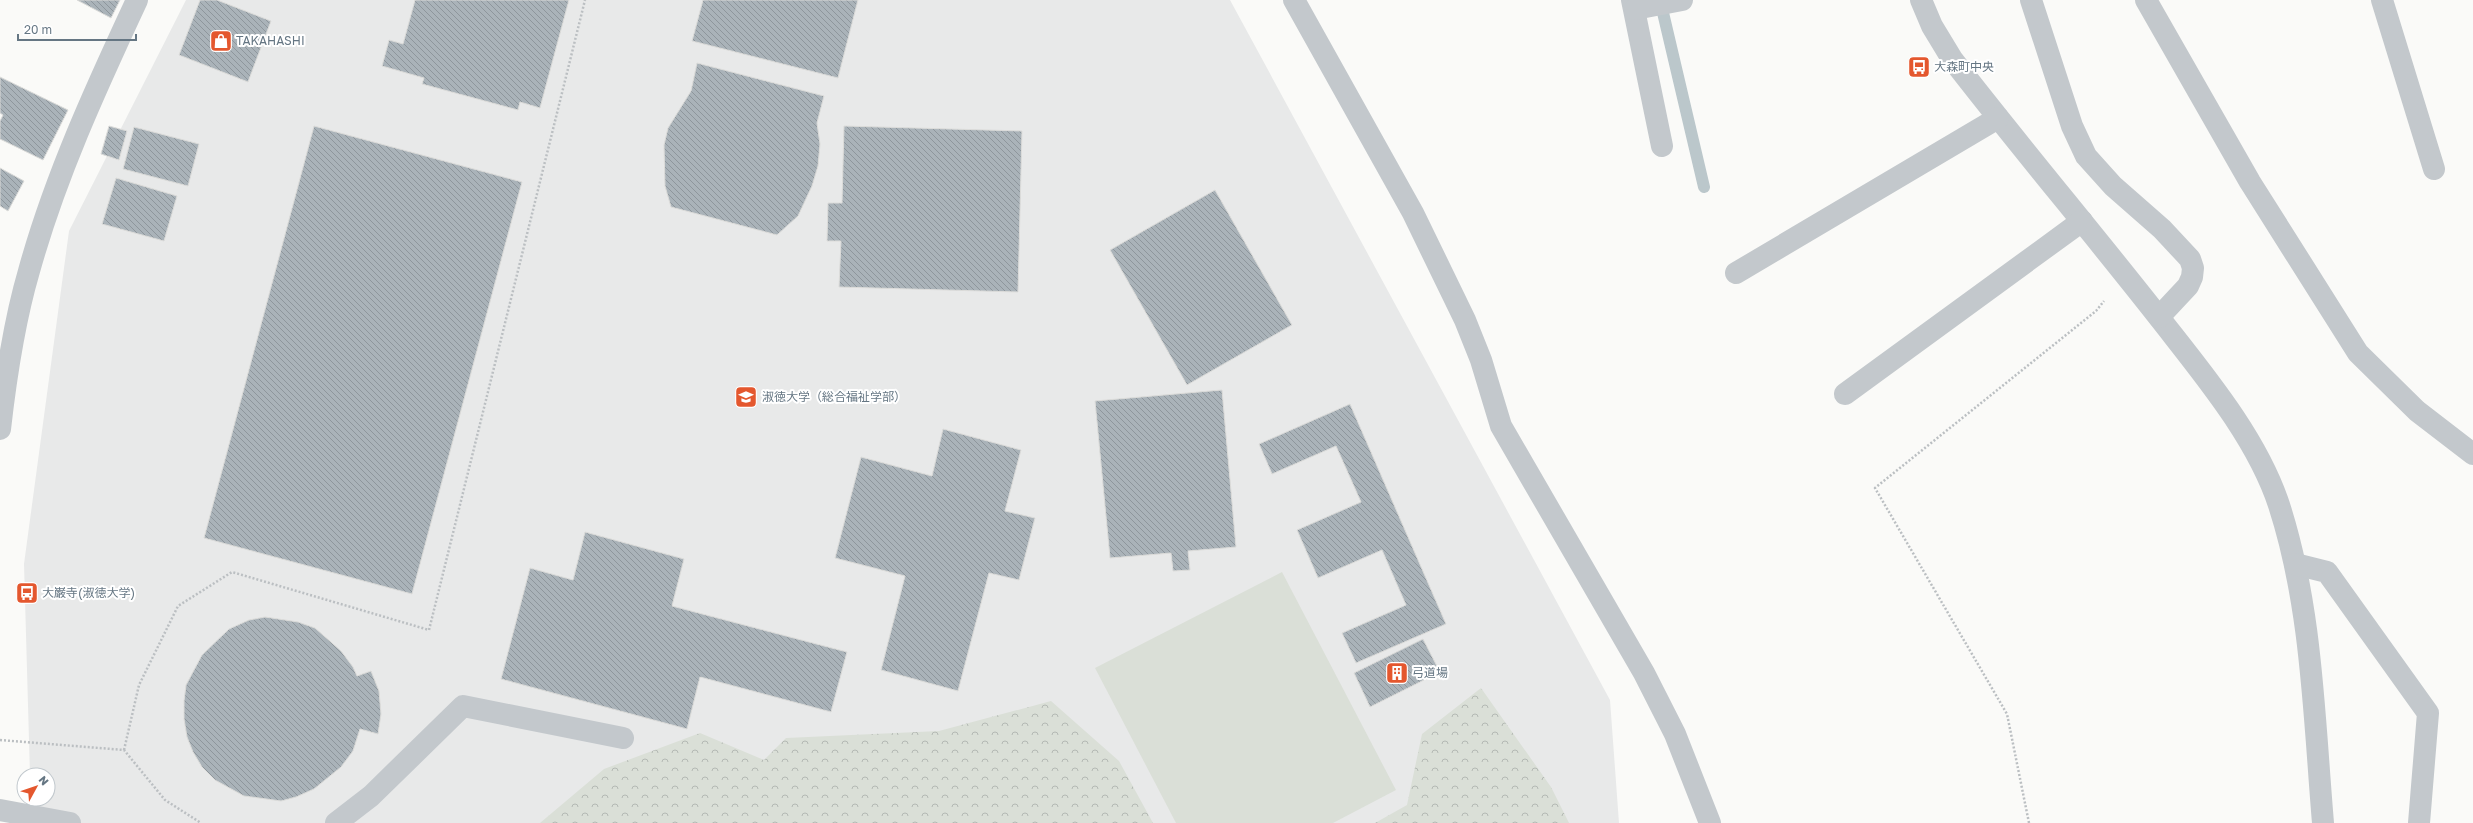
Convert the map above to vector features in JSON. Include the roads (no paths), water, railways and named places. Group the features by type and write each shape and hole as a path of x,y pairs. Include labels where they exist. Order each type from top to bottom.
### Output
{"street":[{"path":"0,429 7,340 29,270 62,172 94,95 137,0"},
{"path":"1294,0 1413,213 1465,320 1481,360 1501,426 1644,673 1675,734 1710,823"},
{"path":"1662,146 1633,5 1682,0"},
{"path":"1922,0 1932,26 1952,59 2125,274 2204,375 2252,446 2278,504 2295,564 2311,671 2323,823"},
{"path":"2031,0 2072,126 2086,156 2113,186 2162,229 2190,259 2193,268 2192,277 2188,286 2158,317"},
{"path":"2146,0 2250,182 2358,353 2417,411 2473,454"},
{"path":"2382,0 2434,168"},
{"path":"1736,273 1998,118"},
{"path":"1845,394 2082,221"},
{"path":"2295,564 2327,572 2428,713 2419,823"},
{"path":"336,823 371,796 463,706 623,738"},
{"path":"0,810 70,823"}],"waterway":[{"path":"1660,0 1704,187"}],"place":[{"name":"TAKAHASHI","path":"221,41"},
{"name":"大森町中央","path":"1919,67"},
{"name":"淑徳大学（総合福祉学部）","path":"746,397"},
{"name":"大巌寺(淑徳大学)","path":"27,593"},
{"name":"弓道場","path":"1397,673"}]}
